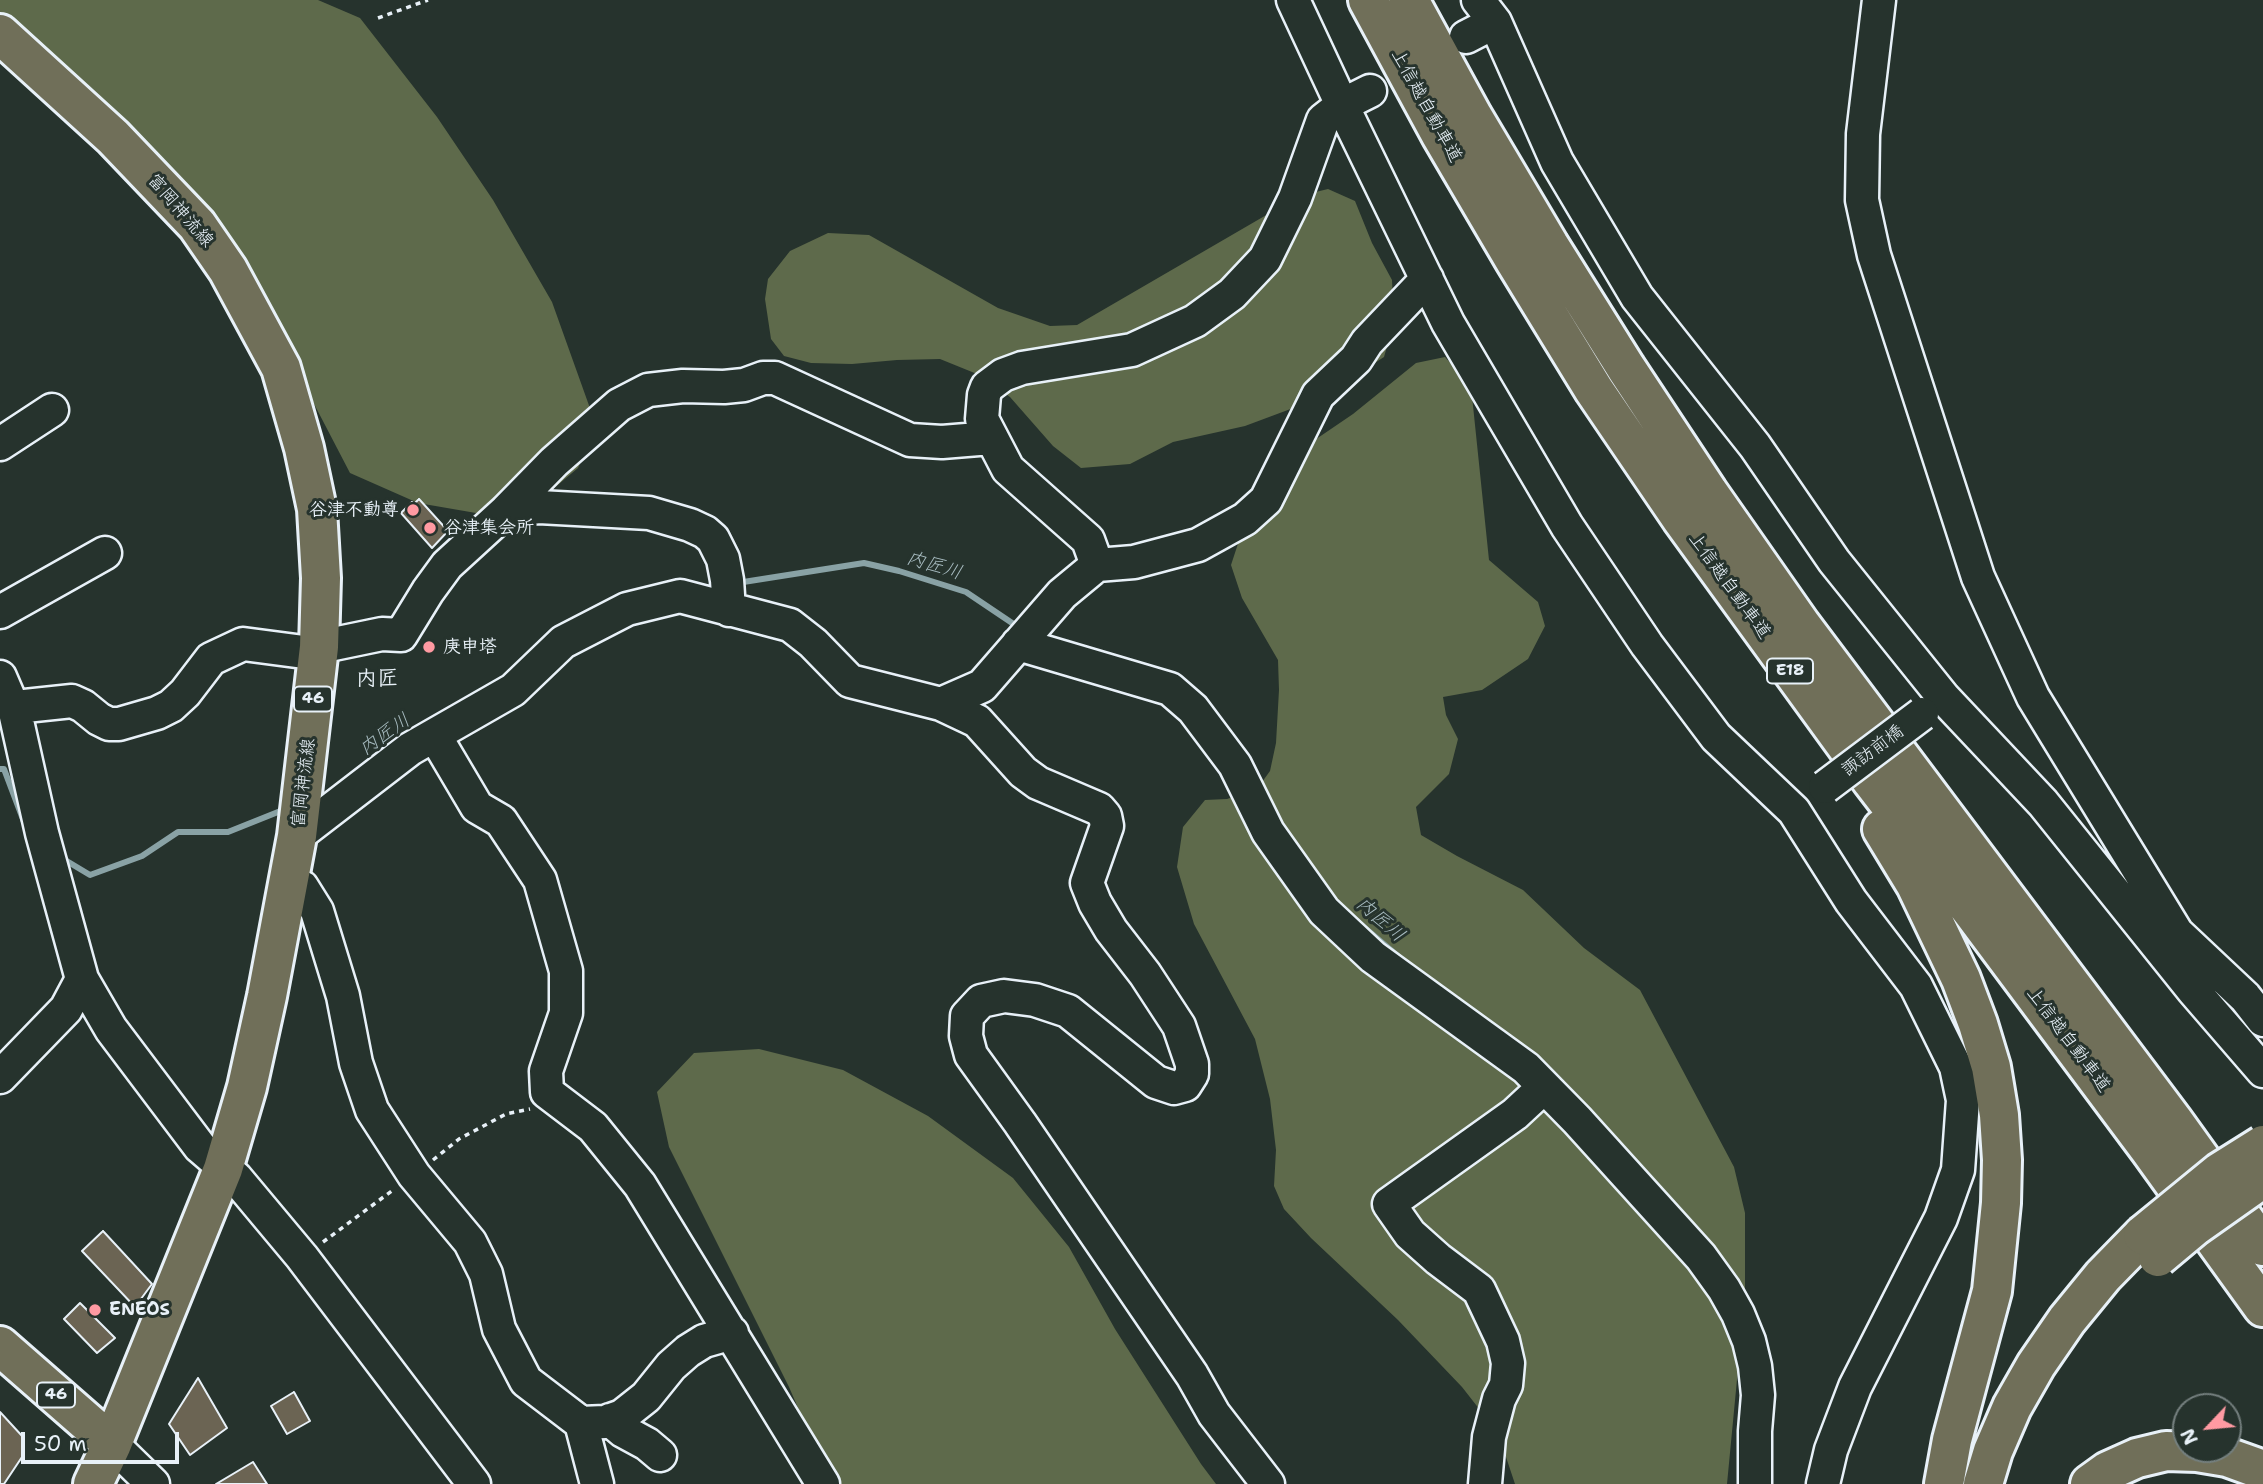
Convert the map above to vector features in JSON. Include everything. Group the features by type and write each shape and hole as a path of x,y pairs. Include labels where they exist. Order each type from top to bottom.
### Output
{"main road":[{"name":"上信越自動車道","path":"1368,0 1448,147 1594,390 1681,518 1772,646 2134,1128 2263,1307"},
{"name":"上信越自動車道","path":"1409,0 1501,164 1626,368 1708,492 1801,625 2150,1090 2263,1246"},
{"name":"富岡神流線","path":"0,34 113,137 197,225 228,270 281,368 304,448 317,509 321,578 319,650 298,836 253,1062 223,1169 112,1444 93,1484"},
{"path":"1594,390 1654,492 1891,842 1938,929 1978,1024 1991,1068 1999,1115 2002,1160 1999,1236 1992,1291 1952,1440 1944,1484"},
{"path":"2000,891 2263,1206"},
{"path":"2007,1484 2017,1452 2035,1412 2059,1372 2120,1295 2150,1246 2220,1172 2263,1145"},
{"path":"1983,1484 2002,1429 2036,1364 2102,1276 2150,1246 2195,1226 2263,1178"},
{"name":"46","path":"0,1346 112,1444"},
{"path":"2090,1484 2108,1471 2137,1458 2166,1451 2227,1457 2263,1470"}],"street":[{"path":"1293,0 1448,323 1567,526 1647,645 1716,737 1794,811 1851,901 1916,986 1956,1068 1963,1100 1958,1170 1941,1218 1855,1387 1831,1450 1823,1484"},
{"path":"1880,0 1863,134 1863,200 1874,255 1978,578 2033,697 2177,933 2245,997 2263,1020"},
{"path":"1466,37 1487,11 1557,162 1637,297 1755,446 1933,706 2043,803 2193,990 2263,1070"},
{"path":"1097,565 1088,540 1008,470 982,419 984,395 988,387 1003,375 1022,368 1132,350 1195,321 1232,294 1265,259 1295,198 1322,120 1342,105 1370,90"},
{"path":"941,704 982,686 1062,594 1097,565 1134,562 1198,545 1245,519 1266,499 1318,395 1356,359 1367,342 1427,279"},
{"path":"15,712 25,706 72,701 109,724 119,724 171,706 185,693 211,659 243,644 319,650 382,634 401,635 447,565 554,462 619,405 648,390 683,386 724,387 744,385 763,377 775,378 910,440 942,442 990,438"},
{"path":"0,444 51,410"},
{"path":"506,511 539,507 649,513 690,525 713,539 723,559 729,610"},
{"path":"0,612 105,553"},
{"path":"298,836 411,749 513,690 563,642 627,609 680,596 790,625 813,643 850,681 941,704 977,721 1023,772 1038,783 1099,809 1105,816 1107,826 1087,883 1111,930 1145,974 1179,1026 1192,1064 1192,1074 1185,1085 1174,1088 1156,1082 1068,1011 1035,1000 1004,996 981,1001 967,1016 966,1035 971,1055 1192,1375 1214,1414 1268,1484"},
{"path":"1018,644 1170,689 1192,709 1235,765 1268,832 1324,911 1373,957 1526,1068 1701,1257 1738,1314 1755,1366 1758,1395 1755,1484"},
{"path":"0,677 15,712 42,833 82,979 111,1029 200,1147 236,1178 302,1258 474,1484"},
{"name":"諏訪前橋","path":"1794,811 1933,706"},
{"path":"435,736 477,807 501,821 540,880 566,971 566,1013 546,1071 547,1092 593,1127 640,1185 823,1484"},
{"path":"289,882 302,887 317,911 343,996 356,1062 372,1110 414,1175 470,1242 486,1274 499,1329 526,1381 596,1422 623,1431 647,1444 660,1455"},
{"path":"0,1077 66,1009 82,979"},
{"path":"1485,1484 1489,1437 1499,1399 1506,1385 1508,1363 1503,1341 1479,1290 1410,1234 1389,1204 1515,1114 1544,1087"},
{"path":"596,1422 622,1416 646,1397 671,1366 688,1351 704,1341 732,1333"},
{"path":"596,1422 597,1484"},
{"path":"112,1444 153,1484"}],"path":[{"path":"378,18 428,0"}],"green space":[{"path":"0,0 318,0 360,18 437,117 493,200 552,302 596,425 578,468 541,499 476,513 418,503 350,473 312,400 155,164 0,15"},
{"path":"1328,189 1355,201 1372,243 1392,280 1394,322 1384,357 1320,398 1245,426 1173,442 1130,464 1081,468 1053,446 1010,397 977,374 940,359 852,364 811,363 784,356 771,339 765,299 768,279 790,251 828,233 869,235 998,308 1050,326 1077,325 1299,196"},
{"path":"1445,357 1462,376 1472,396 1489,560 1538,602 1545,626 1528,659 1482,690 1443,697 1446,715 1458,739 1449,774 1416,807 1421,835 1523,890 1584,948 1640,990 1734,1167 1745,1213 1745,1296 1727,1484 1515,1484 1498,1433 1462,1387 1398,1320 1284,1209 1274,1186 1276,1150 1270,1099 1255,1039 1194,924 1177,867 1183,827 1205,800 1227,799 1257,789 1270,771 1276,743 1278,660 1242,598 1231,565 1254,495 1278,465 1353,414 1416,363"},
{"path":"759,1049 843,1070 928,1116 1013,1178 1069,1247 1115,1329 1216,1484 831,1484 789,1387 669,1147 657,1092 694,1053"}],"building":[{"name":"谷津集会所","path":"419,499 448,531 432,548 401,513"},
{"path":"103,1231 152,1284 135,1307 82,1251"},
{"path":"80,1303 115,1338 97,1353 64,1319"},
{"path":"198,1378 227,1428 190,1455 169,1424"},
{"path":"294,1392 310,1421 287,1434 271,1406"},
{"path":"0,1412 23,1437 22,1457 4,1484 0,1484"},
{"path":"253,1462 267,1484 216,1484"}],"waterway":[{"name":"内匠川","path":"737,583 864,563 966,592 1021,629"},
{"name":"内匠川","path":"0,769 4,769 24,822"},
{"name":"内匠川","path":"60,857 90,875 142,856 178,832 228,832 288,808"},
{"name":"内匠川","path":"1359,923 1399,957"}],"place":[{"name":"谷津不動尊","path":"413,510"},
{"name":"谷津集会所","path":"430,528"},
{"name":"庚申塔","path":"429,647"},
{"name":"ENEOS","path":"95,1310"}],"district":[{"name":"内匠","path":"377,680"}]}
